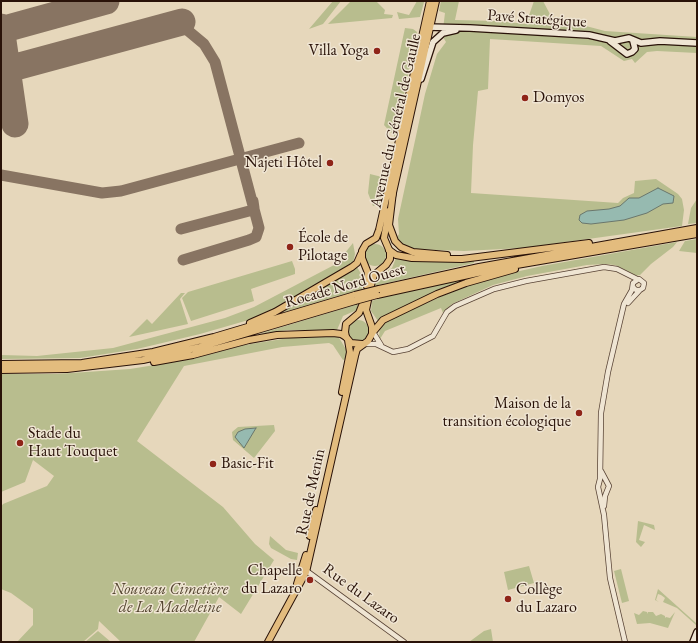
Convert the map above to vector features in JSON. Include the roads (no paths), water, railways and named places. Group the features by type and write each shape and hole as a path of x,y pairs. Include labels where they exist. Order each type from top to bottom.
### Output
{"main road":[{"name":"Avenue du Général de Gaulle","path":"388,248 384,238 384,229 394,192 417,86 428,25 430,1"},
{"name":"Avenue du Général de Gaulle","path":"371,241 376,238 379,230 428,25 436,1"},
{"name":"Pavé Stratégique","path":"428,25 602,37 613,41 622,40"},
{"path":"417,86 430,46 437,38 452,30 483,28"},
{"name":"Pavé Stratégique","path":"602,37 621,51"},
{"path":"652,41 627,54 621,51 620,44 622,40 628,38 641,43 652,41 697,43"},
{"path":"633,41 635,46 634,50"},
{"path":"394,192 389,218 391,233 398,244 409,251 433,254 472,255 534,250"},
{"name":"Rocade Nord Ouest","path":"1,364 82,363 165,350 355,298 488,265 697,228"},
{"path":"165,350 236,328 271,313 355,265 364,246 371,241 379,241 396,255 405,257 451,259 534,250 676,231"},
{"name":"Rocade Nord Ouest","path":"378,292 462,275 697,234"},
{"path":"372,332 366,308 374,275 389,260 388,248"},
{"path":"347,339 345,328 352,318 359,313 362,307 368,281 368,274 361,254"},
{"path":"105,366 135,364 194,355 249,340 278,334 333,333 341,334 355,344 364,344 369,340 372,332 383,320 446,291 488,276 546,260"},
{"path":"365,264 373,269 382,268"},
{"name":"Rocade Nord Ouest","path":"1,370 44,370 105,366 143,360 189,350 355,298"},
{"path":"352,318 361,317 370,322"},
{"name":"Rue de Menin","path":"268,642 305,570 349,359 350,350 347,339"},
{"name":"Rue de Menin","path":"325,479 357,349 364,344"},
{"name":"Rue de Menin","path":"264,642 305,570"},
{"path":"693,642 697,632"}],"street":[{"path":"372,332 375,339 384,347 390,351 397,352 427,340 436,333 446,314 452,307 497,288 599,267 611,267 642,280 644,284 643,288 629,300 623,311"},
{"path":"622,271 633,286 639,290"},
{"path":"604,516 605,498 609,486 601,472 600,459 600,425 604,393 623,311 634,281 637,279"},
{"path":"364,344 374,343 384,347"},
{"path":"600,459 598,484 604,516 610,578 625,642"},
{"path":"598,484 606,482"},
{"path":"599,491 604,493 607,491"},
{"name":"Rue du Lazaro","path":"305,570 404,642"}],"water":[{"path":"658,188 674,196 673,203 663,204 647,213 624,220 591,224 582,223 579,220 580,215 587,211 609,209 620,206 629,198 639,198"},
{"path":"256,428 244,448 235,437 238,432 245,429"}],"place":[{"name":"Villa Yoga","path":"377,51"},
{"name":"Domyos","path":"525,98"},
{"name":"Najeti Hôtel","path":"330,163"},
{"name":"École de Pilotage","path":"290,247"},
{"name":"Maison de la transition écologique","path":"579,413"},
{"name":"Stade du Haut Touquet","path":"20,443"},
{"name":"Basic-Fit","path":"213,464"},
{"name":"Chapelle du Lazaro","path":"310,580"},
{"name":"Collège du Lazaro","path":"508,599"}],"park label":[{"name":"Nouveau Cimetière de La Madeleine","path":"170,599"}]}
